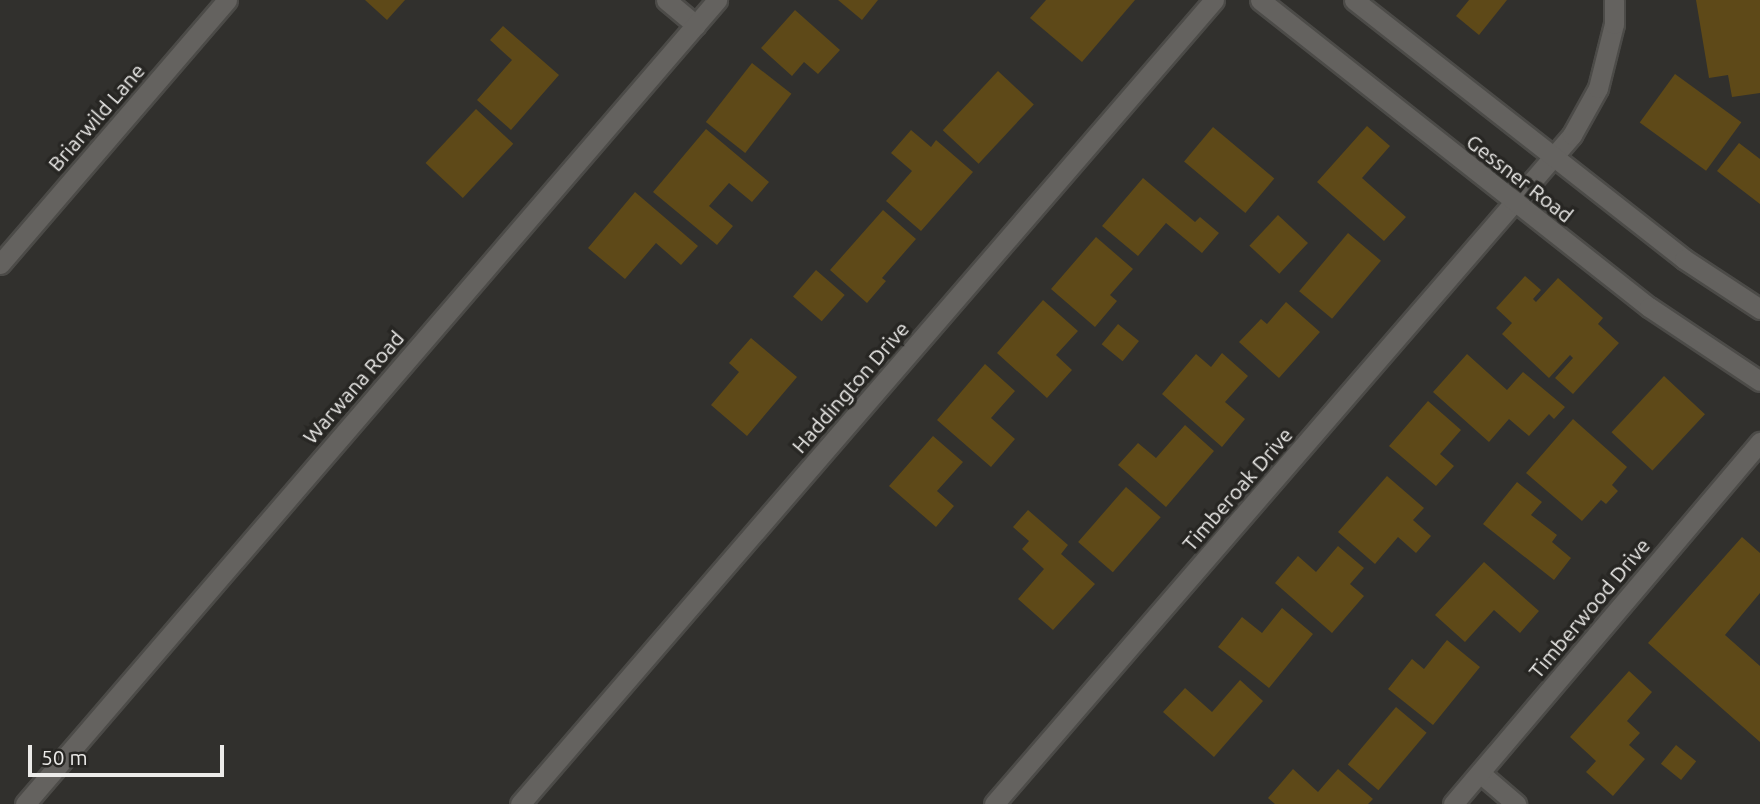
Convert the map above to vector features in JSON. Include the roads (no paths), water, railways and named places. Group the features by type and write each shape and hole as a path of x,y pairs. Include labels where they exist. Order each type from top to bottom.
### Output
{"street":[{"name":"Briarwild Lane","path":"0,264 227,0"},
{"path":"666,0 696,25"},
{"name":"Warwana Road","path":"25,804 717,0"},
{"name":"Haddington Drive","path":"520,804 1214,0"},
{"name":"Gessner Road","path":"1260,0 1513,203 1649,307 1760,381"},
{"name":"Gessner Road","path":"1354,0 1684,259 1760,309"},
{"name":"Timberoak Drive","path":"994,804 1572,135 1598,88 1614,24 1614,0"},
{"name":"Timberwood Drive","path":"1453,804 1760,442"},
{"path":"1480,773 1516,804"}]}
